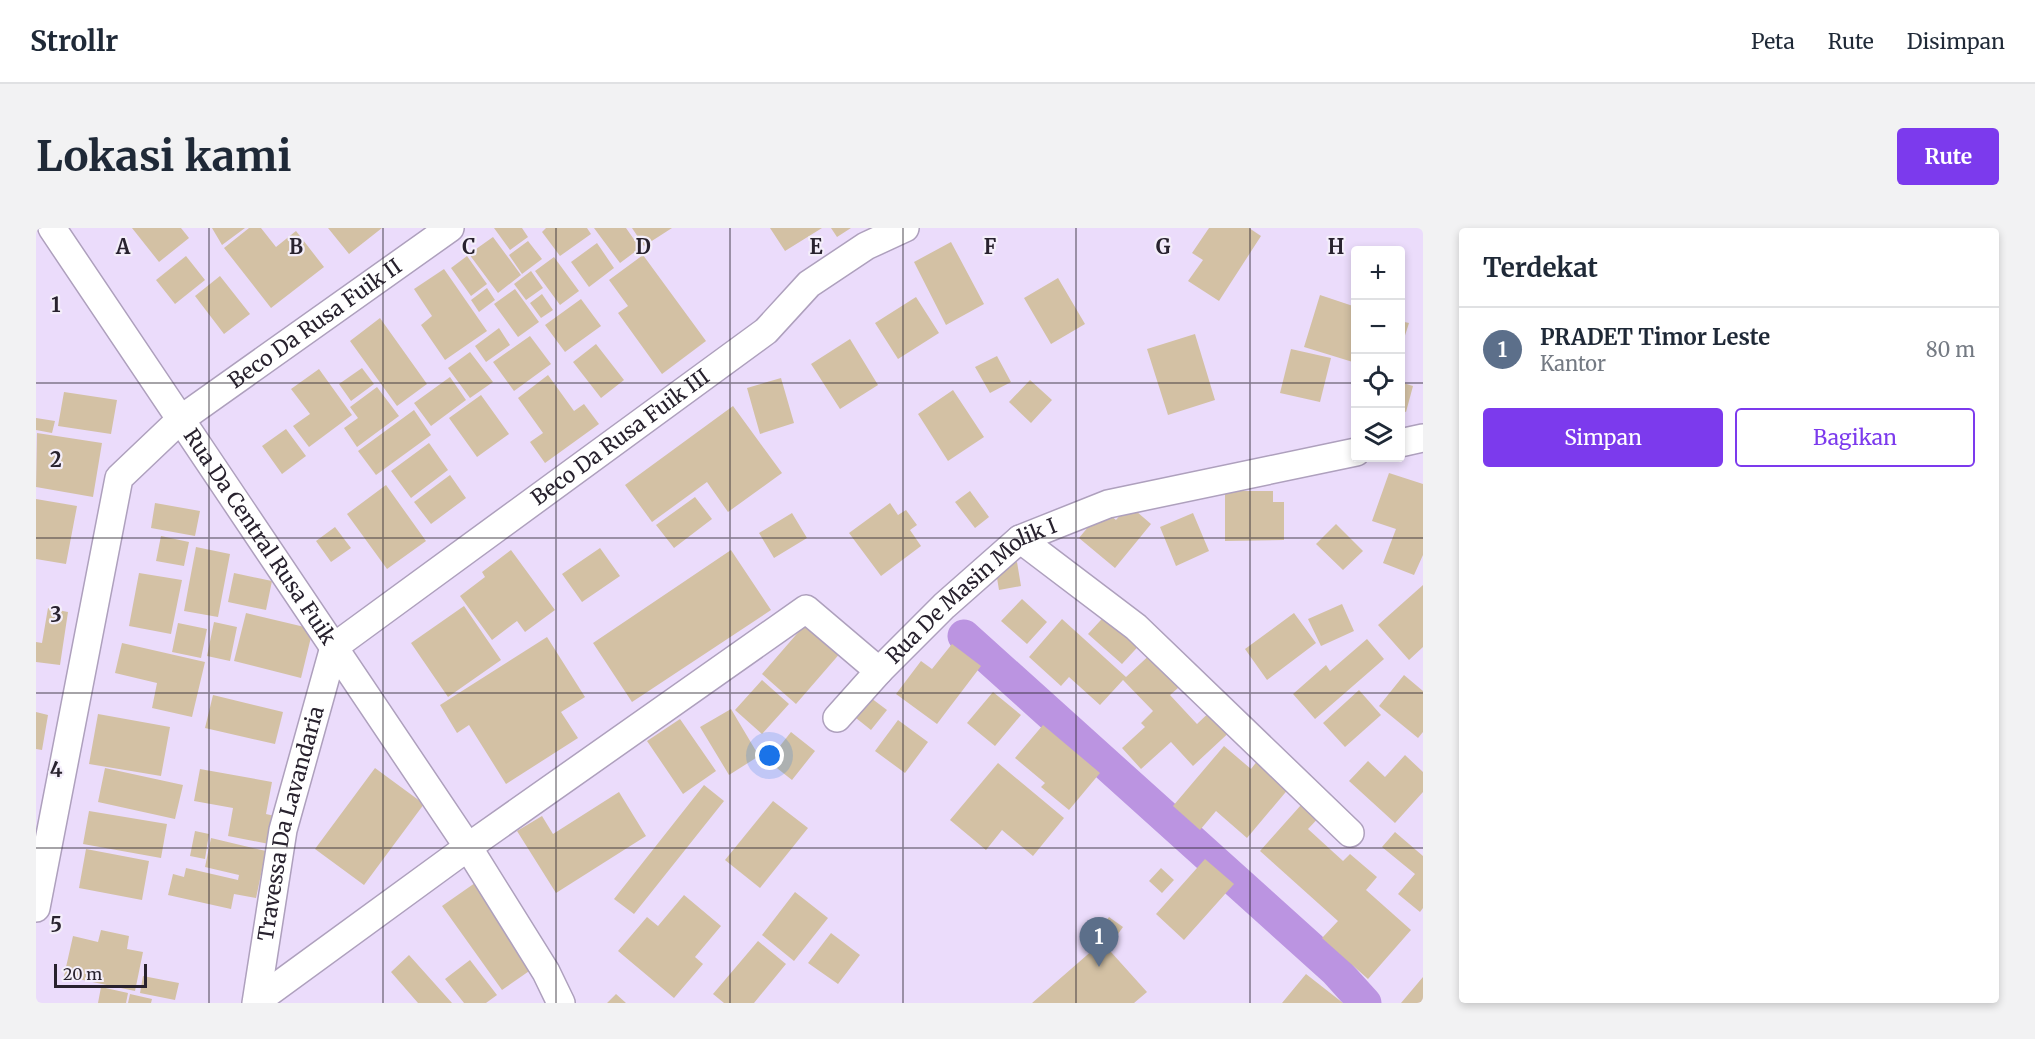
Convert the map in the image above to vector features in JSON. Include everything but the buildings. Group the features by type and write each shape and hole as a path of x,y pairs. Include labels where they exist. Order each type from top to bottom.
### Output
{"street":[{"name":"Rua Da Central Rusa Fuik","path":"52,228 468,847 546,972 561,1003"},
{"name":"Beco Da Rusa Fuik II","path":"36,908 118,478 181,419 450,228"},
{"name":"Beco Da Rusa Fuik III","path":"334,647 766,331 809,284 866,246 905,228"},
{"path":"1405,442 1423,438"},
{"name":"Rua De Masin Molik I","path":"468,847 806,609 879,671 944,606 1020,539 1108,504 1351,453"},
{"path":"1020,539 1136,627 1350,833"},
{"name":"Travessa Da Lavandaria","path":"257,1002 283,830 334,647"},
{"path":"837,718 879,671"},
{"path":"257,1002 468,847"}],"waterway":[{"path":"964,636 1335,970 1365,1003"}],"place":[{"name":"PRADET Timor Leste","path":"1099,967"}]}
